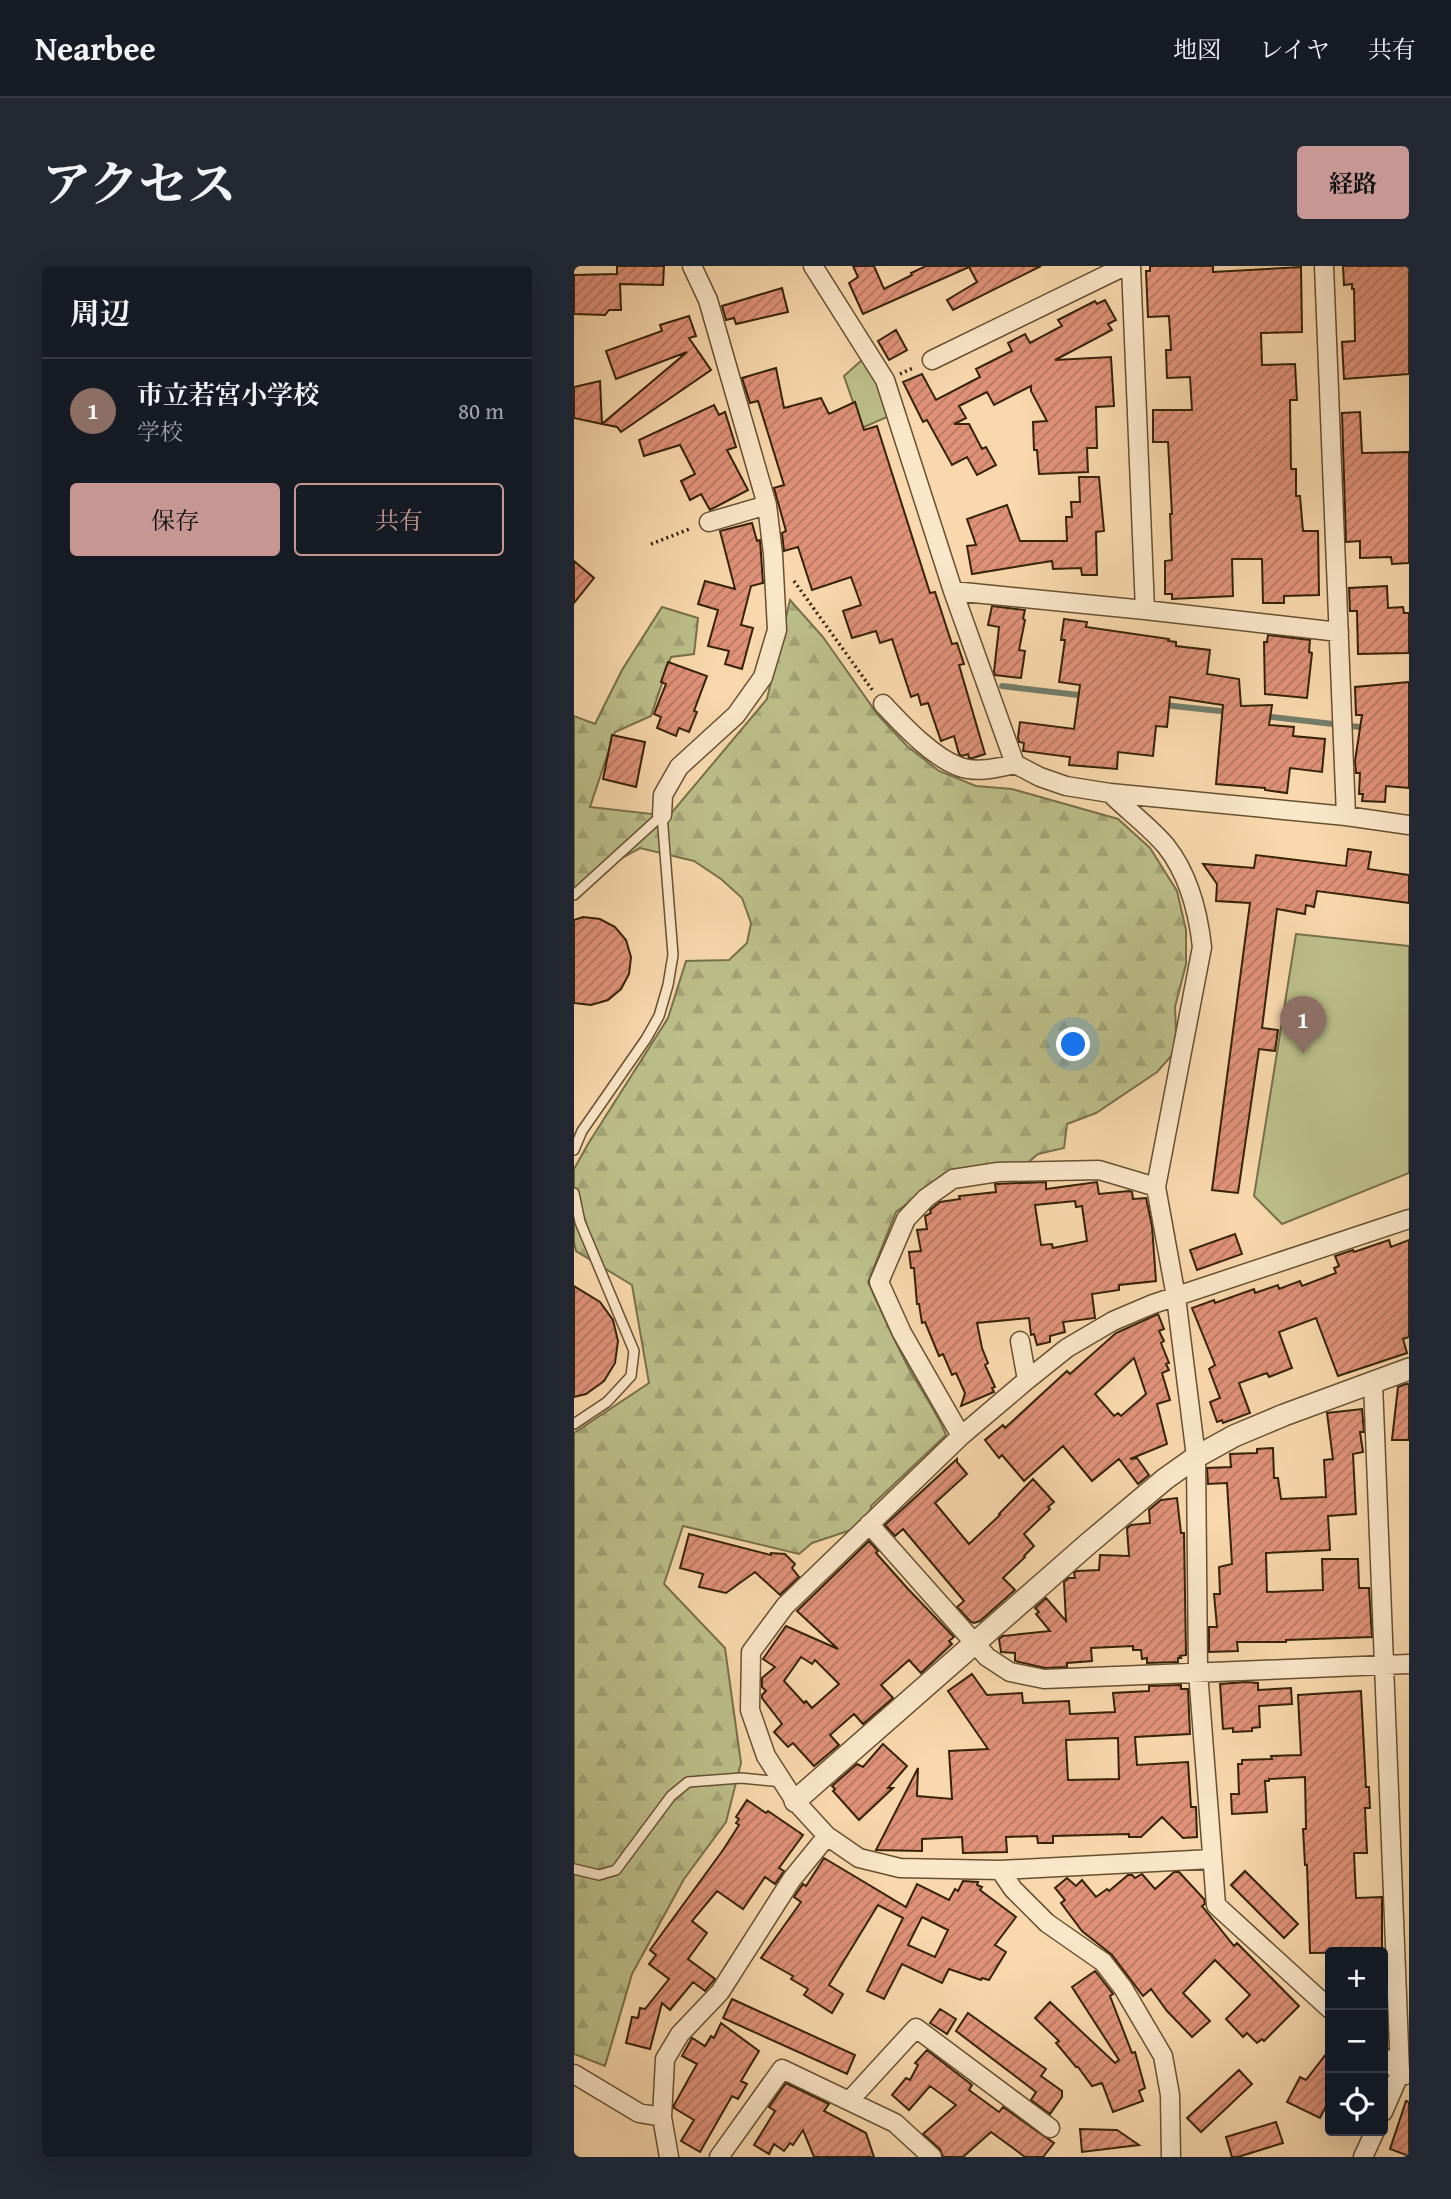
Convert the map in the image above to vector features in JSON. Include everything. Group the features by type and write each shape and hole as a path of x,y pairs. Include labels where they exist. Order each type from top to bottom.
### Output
{"street":[{"path":"662,815 663,795 679,768 736,715 763,677 777,630 767,505 708,300 692,266"},
{"path":"813,266 885,380 953,591 1015,764"},
{"path":"932,360 1125,266"},
{"path":"1131,266 1145,610"},
{"path":"1324,266 1346,816"},
{"path":"709,522 767,505"},
{"path":"953,591 1339,632"},
{"path":"883,704 938,754 961,768 990,770 1015,764 1066,786 1110,793 1346,816 1409,825"},
{"path":"1110,793 1164,844 1181,869 1198,916 1202,947 1156,1186 1176,1297 1196,1457 1198,1672 1216,1905 1325,2005"},
{"path":"961,1436 902,1333 879,1282 906,1219 926,1198 953,1179 998,1172 1099,1170 1156,1186"},
{"path":"1212,1859 1000,1870 900,1868 859,1857 827,1836 795,1801 766,1756 750,1710 751,1652 785,1606 869,1524 961,1436 1067,1348 1113,1321 1176,1297 1409,1219"},
{"path":"1020,1341 1027,1380"},
{"path":"795,1801 1089,1543 1165,1479 1196,1457 1234,1436 1284,1415 1409,1369"},
{"path":"1373,1383 1404,2075 1388,2103"},
{"path":"869,1524 987,1657 1010,1672 1044,1679 1409,1664"},
{"path":"669,2157 662,2117 665,2059 680,2034 720,1992 792,1880 827,1836"},
{"path":"1000,1870 1013,1889 1047,1923 1103,1962 1123,1988 1163,2056 1170,2095 1171,2157"},
{"path":"850,2100 916,2028 1050,2128"},
{"path":"1388,2061 1404,2075"},
{"path":"719,2157 782,2069 895,2123 932,2157"},
{"path":"574,2074 639,2113 662,2117"},
{"path":"1363,2157 1373,2136"}],"lane":[{"path":"574,895 662,815"},
{"path":"574,1150 582,1131 646,1039 659,1016 668,985 673,955 662,815"},
{"path":"574,1194 580,1222 634,1351 631,1376 607,1402 574,1423"},
{"path":"574,1870 598,1875 616,1870 671,1796 688,1782 741,1778 782,1782"}],"path":[{"path":"885,380 932,360"},
{"path":"651,544 709,522"},
{"path":"773,562 787,571 883,704"}],"green space":[{"path":"863,359 881,388 887,417 862,428 844,376"},
{"path":"790,600 823,637 878,715 907,746 939,771 976,786 1012,789 1118,819 1150,848 1177,891 1186,930 1186,964 1175,1007 1175,1047 1173,1054 1157,1072 1096,1113 1067,1124 1064,1148 1038,1154 1025,1165 948,1174 896,1212 868,1282 911,1372 946,1435 871,1506 869,1524 812,1543 799,1554 683,1526 664,1584 725,1648 741,1763 726,1822 684,1879 632,1974 605,2066 574,2054 574,1433 649,1383 632,1285 576,1251 574,1169 668,1018 686,961 729,960 747,943 751,923 742,898 721,879 694,861 640,848 620,859 574,899 574,716 595,724 622,670 662,607 698,618 694,654 671,657 651,716 615,732 590,807 669,816 767,699"},
{"path":"1296,934 1409,946 1409,1173 1282,1224 1254,1196"}],"building":[{"path":"617,266 664,266 663,285 620,284 621,310 609,310 605,315 574,314 574,275 617,274"},
{"path":"853,266 874,266 884,289 926,266 1041,266 953,310 947,300 977,282 969,267 863,314 849,283 858,277"},
{"path":"1150,266 1213,266 1213,272 1301,267 1302,332 1261,333 1262,365 1295,364 1297,400 1290,400 1291,469 1296,469 1296,496 1300,496 1303,531 1318,531 1319,595 1284,596 1284,603 1263,603 1262,559 1232,559 1233,596 1172,599 1172,594 1165,594 1165,561 1172,560 1168,442 1153,442 1153,410 1192,410 1190,377 1167,378 1166,350 1171,350 1169,316 1148,317 1146,271 1150,271"},
{"path":"1343,266 1409,266 1409,374 1344,379 1342,342 1355,341 1354,289 1352,284 1344,285"},
{"path":"782,288 788,312 736,324 734,318 726,320 722,306"},
{"path":"1105,300 1116,320 1108,324 1112,330 1055,360 1111,357 1114,406 1096,407 1097,448 1087,448 1088,472 1039,474 1037,450 1034,450 1033,422 1047,421 1031,386 994,405 987,392 959,406 966,418 954,424 969,424 982,449 986,447 996,465 977,475 967,457 952,465 927,420 923,422 903,382 922,374 936,400 980,377 976,369 1012,351 1008,343 1025,334 1030,343 1062,326 1058,320 1095,301 1097,304"},
{"path":"689,316 696,336 689,338 711,370 621,432 617,427 602,424 687,352 616,379 606,351 662,331 660,325"},
{"path":"896,330 907,350 889,360 878,341"},
{"path":"776,368 784,408 821,398 829,414 855,402 864,430 877,426 930,593 935,592 952,644 957,643 964,664 959,665 985,754 973,758 969,758 968,754 962,756 954,736 941,741 928,703 921,705 918,694 911,697 892,639 880,643 876,631 852,638 843,611 861,605 851,577 812,590 798,547 784,551 782,533 786,531 774,488 784,485 758,401 750,403 742,378"},
{"path":"600,381 602,424 574,418 574,387"},
{"path":"714,405 719,415 725,412 736,447 727,450 748,490 710,510 701,494 690,500 681,481 695,474 680,445 644,456 639,440"},
{"path":"1360,412 1362,453 1409,452 1409,563 1392,564 1391,557 1360,558 1360,541 1346,542 1342,413"},
{"path":"1079,477 1099,477 1104,531 1096,532 1097,575 1082,575 1081,568 1053,569 1052,561 972,574 967,546 976,545 967,519 1007,505 1020,541 1067,541 1066,517 1072,517 1071,502 1080,502"},
{"path":"752,523 757,541 760,540 763,583 751,586 741,625 753,628 742,669 725,664 729,651 708,646 718,610 698,604 705,581 735,589 720,531"},
{"path":"574,561 594,578 574,603"},
{"path":"1387,586 1388,608 1403,607 1404,613 1409,613 1409,653 1358,654 1357,611 1350,611 1349,588"},
{"path":"992,606 1025,610 1019,650 1025,651 1021,678 995,675 999,627 988,625"},
{"path":"1064,619 1087,622 1086,627 1169,639 1168,641 1176,642 1176,646 1210,650 1207,674 1239,679 1241,706 1272,705 1269,725 1294,727 1293,736 1325,739 1322,772 1290,768 1287,793 1265,788 1216,784 1223,705 1170,697 1167,727 1156,726 1153,756 1118,752 1117,769 1069,765 1070,757 1023,751 1024,743 1019,742 1018,737 1020,722 1074,729 1080,685 1059,682 1065,640 1061,640"},
{"path":"1268,635 1310,640 1309,652 1312,653 1307,698 1265,694 1264,642 1267,642"},
{"path":"668,662 707,676 689,732 679,728 676,736 657,728 661,717 654,714 666,684 661,682"},
{"path":"1409,682 1409,788 1386,786 1385,802 1362,801 1363,794 1359,794 1360,773 1356,773 1355,761 1362,715 1356,715 1355,687"},
{"path":"612,735 645,742 636,787 603,779"},
{"path":"1348,849 1371,852 1368,869 1409,875 1409,903 1317,891 1314,907 1306,905 1305,914 1277,909 1262,1028 1278,1030 1275,1051 1259,1049 1238,1193 1212,1190 1250,903 1216,901 1217,884 1203,864 1254,868 1256,855 1346,866"},
{"path":"583,917 600,919 615,927 626,940 631,957 629,974 621,989 608,1000 591,1005 574,1003 574,920"},
{"path":"1046,1182 1046,1189 1097,1182 1099,1194 1129,1191 1132,1192 1133,1199 1146,1198 1152,1226 1156,1281 1119,1285 1119,1290 1092,1294 1095,1318 1063,1322 1065,1332 1050,1336 1050,1342 1037,1345 1034,1334 1031,1335 1029,1318 977,1323 988,1363 985,1365 995,1387 992,1388 994,1392 961,1406 965,1393 956,1373 952,1375 943,1354 939,1356 925,1322 922,1323 909,1252 921,1251 917,1230 927,1229 925,1216 940,1202 960,1199 959,1196 996,1192 995,1184","holes":["1075,1201 1076,1207 1082,1206 1087,1241 1053,1248 1052,1244 1041,1245 1035,1205"]},
{"path":"1235,1234 1242,1254 1197,1270 1190,1250"},
{"path":"1389,1240 1391,1247 1409,1240 1409,1337 1403,1339 1407,1353 1338,1376 1316,1318 1279,1332 1292,1368 1269,1377 1267,1373 1239,1383 1250,1413 1223,1423 1222,1420 1217,1422 1210,1402 1220,1398 1209,1369 1215,1365 1192,1308 1254,1289 1255,1293 1278,1285 1279,1289 1300,1281 1302,1286 1336,1273 1334,1268 1339,1266 1335,1256"},
{"path":"574,1286 600,1302 613,1320 618,1341 615,1363 604,1381 586,1394 574,1397"},
{"path":"1158,1314 1164,1329 1159,1331 1164,1341 1161,1343 1169,1370 1162,1373 1170,1400 1157,1404 1167,1444 1130,1459 1137,1458 1149,1475 1138,1484 1119,1459 1092,1481 1063,1446 1024,1481 1002,1455 999,1458 985,1440 1003,1425 1005,1428 1067,1371 1070,1374 1116,1333","holes":["1134,1358 1146,1394 1121,1416 1118,1413 1114,1416 1095,1394"]},
{"path":"1409,1384 1409,1440 1392,1440 1398,1387"},
{"path":"1362,1409 1364,1432 1360,1432 1363,1452 1353,1454 1356,1514 1328,1516 1330,1550 1266,1553 1267,1592 1323,1590 1322,1559 1358,1559 1359,1588 1369,1588 1372,1637 1237,1642 1238,1651 1209,1652 1209,1627 1217,1627 1214,1594 1220,1594 1219,1567 1232,1564 1227,1483 1208,1484 1207,1468 1231,1467 1230,1454 1257,1453 1257,1449 1273,1448 1274,1478 1278,1478 1281,1499 1326,1497 1324,1460 1333,1459 1327,1413"},
{"path":"957,1459 967,1474 935,1503 969,1544 1033,1479 1054,1502 1024,1534 1034,1546 1003,1578 1015,1590 980,1621 974,1623 957,1607 964,1601 903,1529 895,1536 885,1525"},
{"path":"1177,1498 1181,1533 1184,1533 1186,1655 1180,1656 1178,1662 1147,1663 1147,1658 1142,1659 1141,1650 1133,1650 1133,1646 1091,1648 1092,1661 1067,1663 1067,1667 1045,1668 1015,1661 1015,1653 1001,1652 999,1639 1003,1636 1050,1631 1036,1614 1039,1612 1035,1608 1046,1598 1066,1621 1064,1582 1075,1578 1074,1573 1077,1571 1099,1570 1100,1555 1129,1556 1127,1528 1150,1523 1149,1510 1161,1500"},
{"path":"689,1534 771,1555 785,1554 795,1564 792,1568 799,1577 780,1595 755,1572 726,1593 699,1587 703,1574 680,1568"},
{"path":"869,1541 878,1551 876,1553 954,1637 949,1641 952,1644 921,1673 909,1660 881,1685 893,1698 863,1724 854,1714 830,1735 839,1745 814,1766 793,1743 788,1747 774,1732 782,1724 762,1698 766,1691 762,1687 762,1678 775,1667 763,1659 786,1626 838,1649 797,1611","holes":["801,1657 812,1664 815,1660 839,1684 812,1708 784,1681"]},
{"path":"972,1674 987,1695 1022,1693 1023,1703 1069,1701 1070,1714 1115,1712 1113,1693 1149,1691 1149,1686 1181,1685 1181,1689 1188,1689 1190,1734 1135,1737 1137,1765 1188,1762 1191,1807 1196,1807 1197,1837 1183,1838 1162,1817 1141,1837 1129,1837 1129,1834 1053,1836 1053,1843 1038,1843 1037,1836 1006,1837 1007,1852 963,1853 962,1837 922,1839 922,1851 876,1850 918,1768 917,1796 952,1799 949,1751 988,1749 948,1691","holes":["1118,1738 1119,1779 1068,1780 1066,1740"]},
{"path":"1258,1683 1258,1690 1291,1688 1292,1704 1259,1706 1260,1727 1252,1728 1252,1731 1233,1732 1233,1728 1223,1729 1220,1684"},
{"path":"1361,1691 1366,1787 1369,1787 1370,1808 1365,1808 1367,1853 1354,1853 1356,1898 1382,1897 1382,1947 1325,1947 1325,1953 1310,1953 1303,1829 1306,1829 1305,1777 1265,1781 1267,1812 1232,1814 1231,1794 1239,1794 1238,1764 1242,1764 1242,1760 1301,1755 1298,1695"},
{"path":"883,1744 907,1766 888,1788 893,1788 859,1820 833,1791 835,1789 832,1786 857,1764 863,1767"},
{"path":"747,1800 803,1835 779,1868 784,1871 775,1884 765,1877 743,1909 717,1891 692,1921 707,1933 688,1959 715,1979 705,1991 693,1982 670,2010 662,2003 650,2049 626,2043 632,2017 638,2018 640,2008 645,2009 669,1979 649,1964 656,1955 650,1950 723,1850 739,1825 736,1823 739,1819 736,1817"},
{"path":"824,1858 906,1907 917,1884 949,1900 963,1881 978,1882 977,1885 982,1887 980,1890 1016,1917 995,1945 1006,1952 989,1980 981,1980 949,1969 942,1983 902,1964 884,1999 867,1991 903,1918 878,1905 829,1985 843,1994 832,2013 804,1995 808,1989 791,1979 793,1976 761,1958 801,1902 794,1897 803,1884 806,1886","holes":["922,1917 948,1930 935,1957 908,1945"]},
{"path":"1245,1871 1298,1924 1284,1938 1231,1885"},
{"path":"1174,1872 1179,1872 1204,1899 1205,1904 1202,1906 1234,1946 1237,1943 1299,2006 1264,2041 1262,2039 1257,2043 1247,2033 1243,2037 1226,2019 1250,1995 1215,1960 1183,1993 1210,2021 1192,2037 1167,2011 1151,1989 1143,1996 1112,1955 1082,1931 1061,1903 1065,1900 1055,1888 1067,1878 1076,1886 1082,1880 1096,1897 1107,1889 1109,1891 1128,1875 1135,1878 1142,1874 1155,1889"},
{"path":"1095,1971 1113,1994 1110,1996 1132,2053 1135,2052 1145,2088 1139,2091 1143,2101 1113,2112 1102,2083 1092,2086 1056,2043 1059,2041 1035,2018 1050,2002 1115,2063 1119,2060 1072,1987"},
{"path":"732,1999 855,2055 847,2074 723,2018"},
{"path":"940,2009 956,2019 947,2034 930,2023"},
{"path":"968,2013 1046,2069 1041,2076 1062,2091 1062,2097 1050,2114 1031,2100 1036,2092 956,2031"},
{"path":"721,2023 759,2051 741,2081 747,2084 738,2099 732,2096 700,2152 681,2141 694,2120 674,2108 674,2105 697,2064 682,2056 692,2038 705,2046 711,2036 714,2038"},
{"path":"927,2050 972,2085 969,2090 999,2112 1003,2107 1054,2143 1043,2157 1025,2157 991,2132 963,2157 943,2157 940,2149 923,2134 956,2105 930,2086 909,2110 892,2095 906,2078 910,2080 918,2065 915,2063"},
{"path":"1325,2055 1325,2108 1320,2118 1287,2102 1300,2077 1306,2080"},
{"path":"1239,2070 1252,2084 1201,2132 1187,2118"},
{"path":"786,2083 829,2104 824,2111 866,2133 874,2157 814,2157 803,2130 793,2145 790,2143 784,2151 774,2144 769,2154 754,2145 775,2111 769,2107"},
{"path":"1406,2101 1409,2102 1409,2156 1390,2149"},
{"path":"1276,2122 1283,2143 1232,2157 1226,2137"},
{"path":"1080,2129 1117,2130 1139,2145 1082,2152"}],"waterway":[{"path":"1002,686 1087,696"},
{"path":"1164,705 1229,712"},
{"path":"1264,716 1368,728"}],"place":[{"name":"市立若宮小学校","path":"1303,1054"}]}
